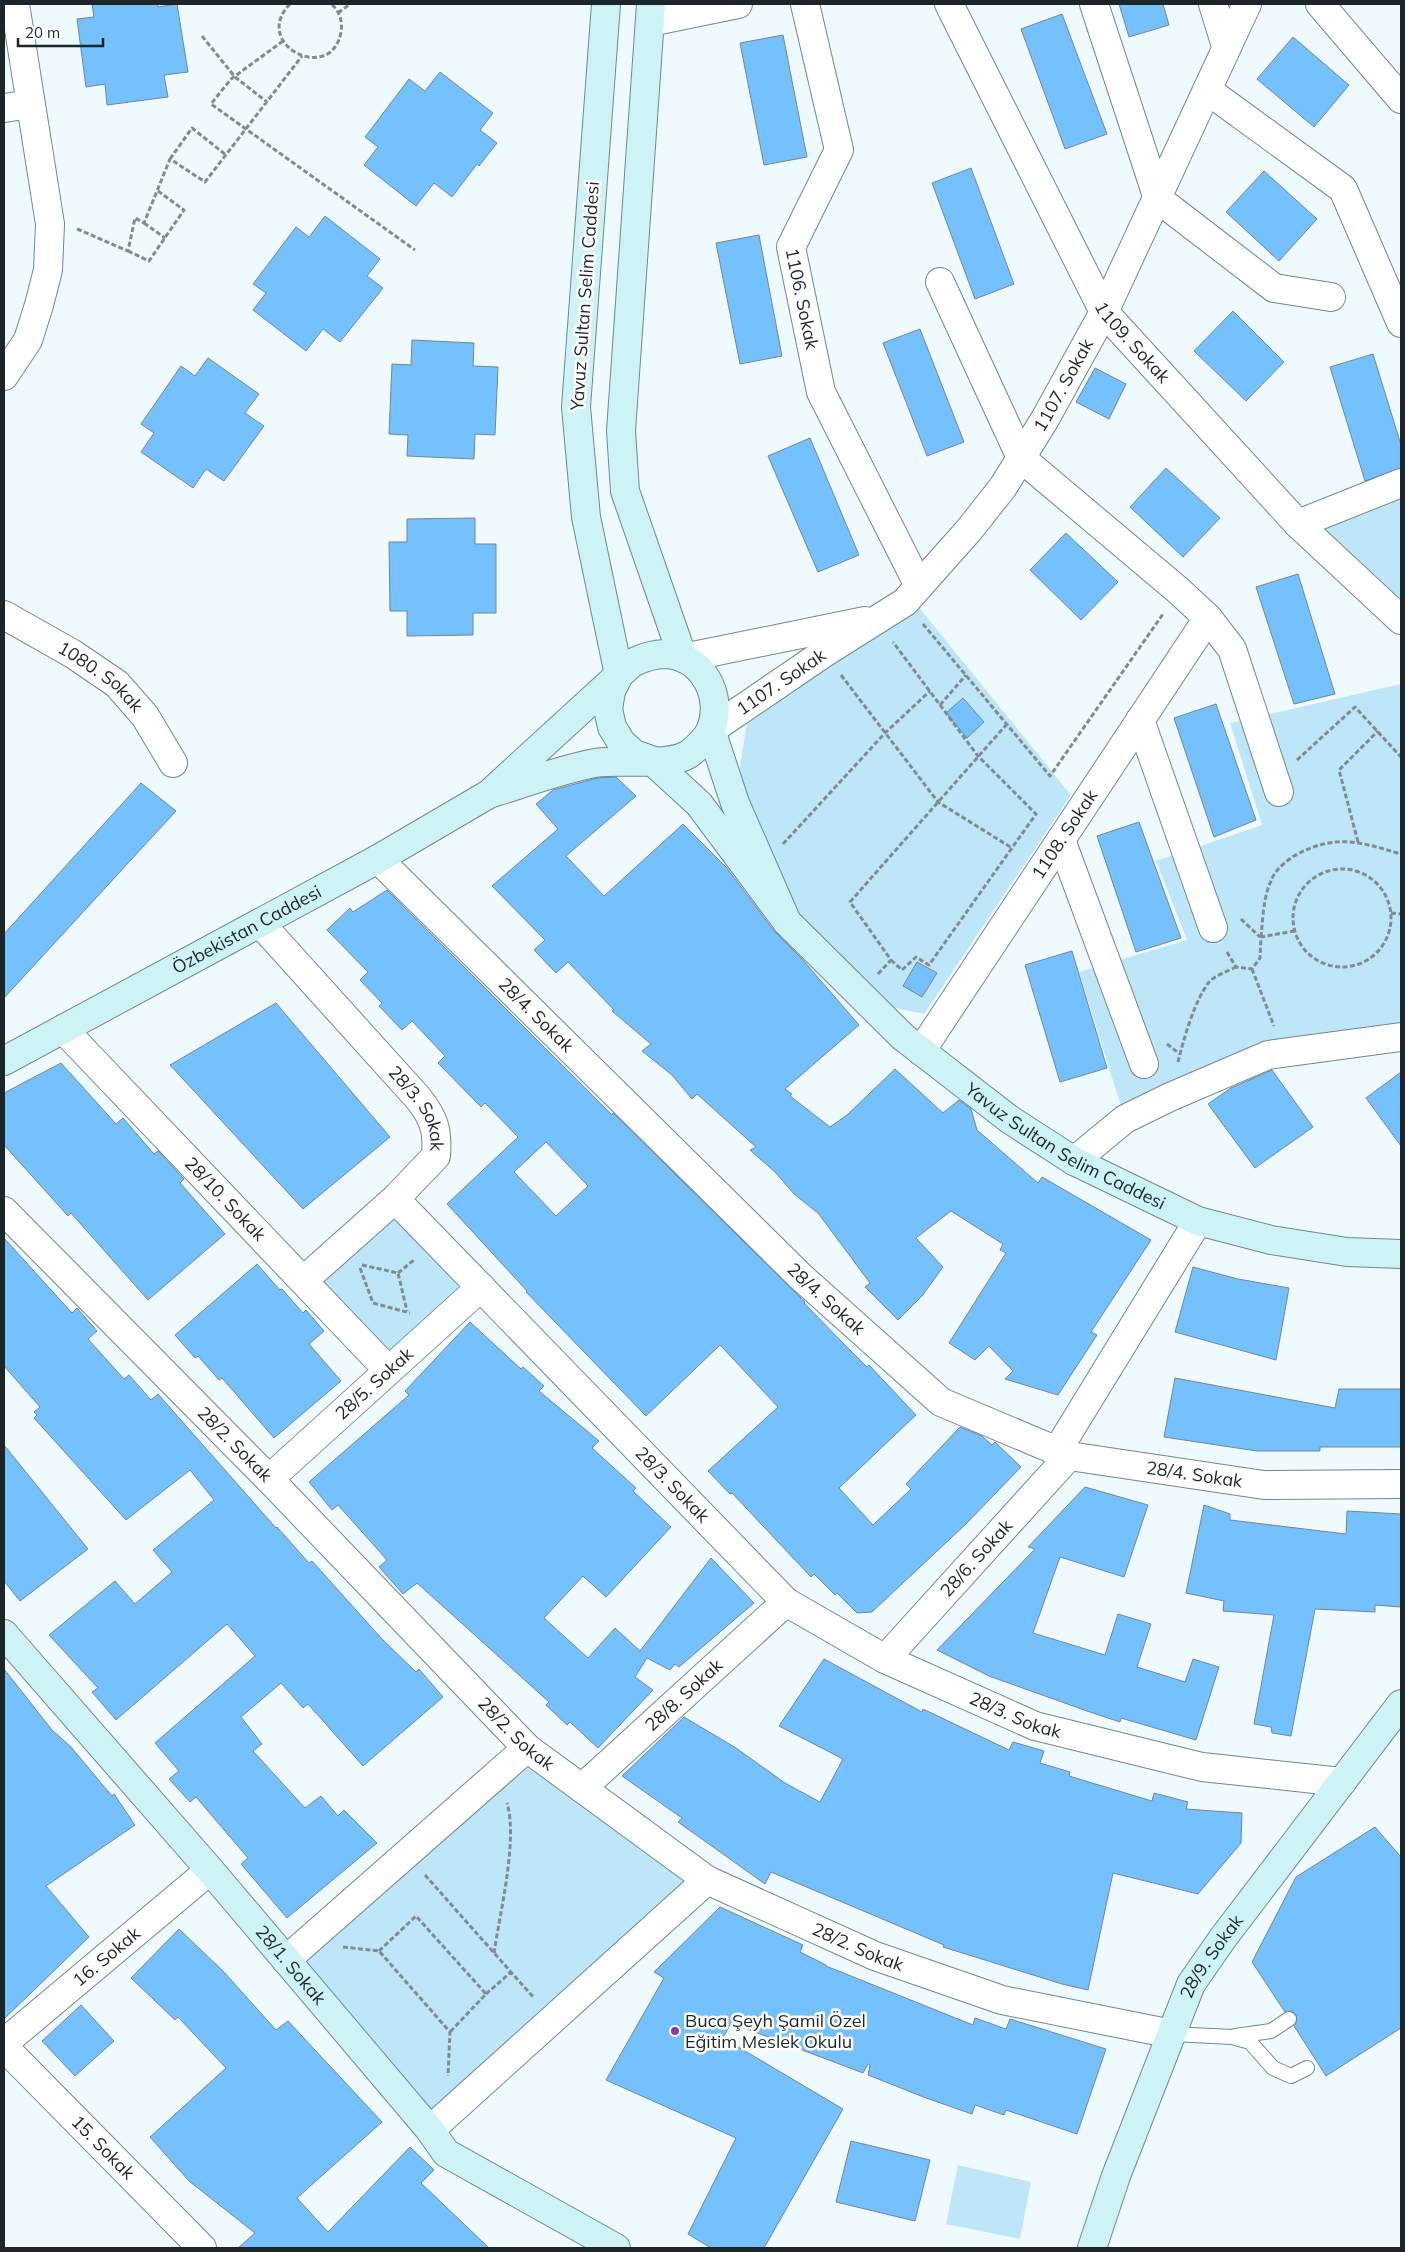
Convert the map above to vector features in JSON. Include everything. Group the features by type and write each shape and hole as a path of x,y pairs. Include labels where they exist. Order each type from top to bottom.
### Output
{"street":[{"path":"4,376 28,340 48,270 50,224 17,106 15,4"},
{"name":"Yavuz Sultan Selim Caddesi","path":"606,4 576,407 586,517 619,675"},
{"path":"683,658 625,491 621,431 651,13 738,4"},
{"name":"1106. Sokak","path":"806,4 839,150 790,247 821,392 912,594"},
{"name":"1109. Sokak","path":"949,4 1104,312 1298,524 1401,620"},
{"path":"1094,4 1158,198 1274,288 1331,297"},
{"path":"1213,4 1226,46"},
{"name":"1107. Sokak","path":"711,730 824,652 877,620 912,594 1003,487 1104,312 1247,4"},
{"path":"1320,4 1397,87"},
{"path":"1207,90 1343,189 1401,323"},
{"path":"940,282 1021,458 1179,591 1208,618 1232,649 1277,786"},
{"path":"1298,524 1401,483"},
{"name":"1080. Sokak","path":"4,615 72,654 117,684 145,716 172,763"},
{"name":"1108. Sokak","path":"921,1051 1208,618"},
{"name":"1107. Sokak","path":"683,658 846,624 877,620"},
{"path":"666,654 683,658 698,667 708,680 715,696 716,714 711,730 701,745 686,756 669,761 595,763 489,794 632,663 648,656 666,654"},
{"path":"619,675 611,691 608,709 612,727 621,742 634,754 651,760 699,804 787,922"},
{"path":"1140,720 1213,928"},
{"path":"711,730 735,803 764,865 787,922"},
{"name":"Özbekistan Caddesi","path":"4,1061 378,859 489,794"},
{"path":"1060,840 1144,1064"},
{"name":"28/4. Sokak","path":"378,859 800,1276 941,1402 1063,1454 1264,1485 1401,1484"},
{"name":"Yavuz Sultan Selim Caddesi","path":"787,922 903,1037 1009,1119 1074,1161 1198,1221 1280,1241 1347,1252 1401,1254"},
{"name":"28/3. Sokak","path":"260,923 418,1098 431,1115 437,1137 436,1156 395,1199 786,1602 885,1659 1035,1726 1202,1767 1342,1782"},
{"name":"28/10. Sokak","path":"63,1029 388,1370"},
{"path":"1074,1161 1125,1119 1170,1097 1268,1055 1401,1037"},
{"path":"304,1280 395,1199"},
{"name":"28/2. Sokak","path":"4,1211 269,1479 527,1748 707,1880 875,1956 1002,2000 1172,2034"},
{"name":"28/6. Sokak","path":"885,1659 1063,1454 1198,1221"},
{"name":"28/5. Sokak","path":"269,1479 481,1288"},
{"name":"28/8. Sokak","path":"582,1788 786,1602"},
{"name":"28/1. Sokak","path":"4,1634 210,1870 430,2130 446,2152 616,2248"},
{"name":"28/9. Sokak","path":"1092,2248 1116,2176 1191,1984 1223,1938 1400,1707"},
{"path":"286,1960 527,1748"},
{"name":"16. Sokak","path":"4,2043 210,1870"},
{"path":"430,2130 707,1880"},
{"name":"15. Sokak","path":"4,2047 202,2248"}],"lane":[{"path":"1172,2034 1232,2037 1271,2031 1289,2019"},
{"path":"1232,2037 1250,2042 1273,2068 1291,2076 1307,2068"}],"path":[{"path":"290,4 283,13 280,22 283,41 289,49 302,56 317,57 326,54 335,46 340,37 342,26 338,13 331,4"},
{"path":"338,13 350,4"},
{"path":"202,36 235,77 267,102"},
{"path":"283,41 235,77 211,104 415,250"},
{"path":"170,159 205,182 302,56"},
{"path":"144,223 170,159 192,128 226,155"},
{"path":"75,228 149,261 184,210 157,190"},
{"path":"128,251 135,218 166,238"},
{"path":"912,594 966,675 1050,776 1179,591"},
{"path":"877,620 978,756 1036,814 929,965 916,957 902,970 891,960 850,902 978,756 1007,724"},
{"path":"824,652 938,802 1012,848"},
{"path":"940,705 966,675"},
{"path":"764,865 885,733 930,691"},
{"path":"1277,786 1355,707 1401,757"},
{"path":"1358,842 1339,770 1378,731"},
{"path":"1252,969 1260,958 1264,905 1271,879 1288,860 1311,847 1340,840 1371,844 1401,854"},
{"path":"1334,869 1350,869 1366,875 1378,884 1387,898 1392,913 1390,929 1384,944 1374,956 1360,964 1344,967 1328,965 1313,958 1302,946 1294,931 1293,914 1297,898 1306,884 1319,875 1334,869"},
{"path":"1392,913 1401,914"},
{"path":"1213,928 1236,967"},
{"path":"1261,937 1294,931"},
{"path":"860,994 891,960"},
{"path":"1170,1097 1182,1044 1198,1004 1210,981 1236,967 1252,969"},
{"path":"1252,969 1284,1053"},
{"path":"407,1311 398,1273 358,1264 373,1303 407,1311 431,1332"},
{"path":"491,1779 506,1800 510,1813 509,1850 494,1953"},
{"path":"420,1870 536,2001"},
{"path":"378,1951 416,1916 486,1994"},
{"path":"335,1947 378,1951 450,2032"},
{"path":"448,2078 450,2032 486,1994 511,1972"}],"shaded area":[{"path":"1401,483 1401,620 1298,524"},
{"path":"917,605 1071,795 924,1014 882,1005 797,917 737,786 748,715"},
{"path":"1401,684 1401,1037 1268,1055 1125,1119 1079,972 1187,940 1156,861 1262,825 1230,723"},
{"path":"395,1199 481,1287 388,1370 304,1280"},
{"path":"527,1748 707,1880 430,2130 286,1960"},
{"path":"958,2165 1031,2182 1020,2239 946,2224"}],"building":[{"path":"92,4 158,4 158,7 177,4 188,72 164,75 168,97 107,105 105,84 86,87 77,19 94,17"},
{"path":"1119,4 1163,4 1169,25 1129,37"},
{"path":"1062,14 1107,134 1065,149 1021,29"},
{"path":"783,35 807,157 764,165 740,43"},
{"path":"1293,37 1349,85 1314,127 1257,79"},
{"path":"440,72 493,113 480,130 497,143 479,166 477,164 452,197 434,183 416,206 364,165 378,147 365,137 409,79 425,91"},
{"path":"971,168 1014,284 975,299 932,183"},
{"path":"1264,171 1317,219 1279,261 1226,212"},
{"path":"325,216 380,259 367,276 383,288 340,342 323,329 306,351 253,310 266,293 253,284 296,227 309,237"},
{"path":"759,235 782,356 740,364 716,243"},
{"path":"1233,311 1284,362 1246,401 1194,351"},
{"path":"920,329 964,442 927,456 883,343"},
{"path":"412,340 474,343 473,366 498,367 495,435 475,434 474,459 407,456 408,435 389,434 392,364 411,365"},
{"path":"1373,354 1401,445 1401,468 1365,481 1330,367"},
{"path":"208,358 259,394 245,413 264,426 224,481 206,469 193,488 141,452 154,433 141,424 181,366 195,376"},
{"path":"1095,368 1126,384 1109,419 1076,402"},
{"path":"810,438 859,555 818,572 768,456"},
{"path":"1166,468 1220,518 1183,557 1130,507"},
{"path":"475,518 475,544 496,544 496,613 473,613 473,635 407,636 407,611 390,611 389,542 407,542 407,519"},
{"path":"1066,533 1118,582 1081,620 1030,570"},
{"path":"1298,574 1335,694 1294,704 1256,587"},
{"path":"963,698 984,722 967,738 946,713"},
{"path":"1216,704 1256,820 1214,837 1174,718"},
{"path":"616,777 636,796 566,856 604,896 683,824 726,867 774,931 802,959 859,1025 785,1089 792,1094 790,1096 830,1127 847,1115 895,1069 943,1113 959,1100 971,1109 977,1130 1038,1183 1042,1177 1151,1240 1091,1332 1097,1335 1058,1395 1005,1379 1013,1371 989,1346 975,1360 949,1343 1006,1253 1000,1250 1003,1244 951,1211 916,1238 943,1267 922,1296 898,1320 865,1287 870,1283 818,1213 794,1194 776,1173 750,1150 756,1147 697,1094 692,1099 672,1075 642,1051 651,1044 612,1011 614,1010 568,962 556,973 534,950 545,940 492,886 558,829 536,804 553,790 597,778"},
{"path":"141,783 176,811 4,998 4,934"},
{"path":"1139,822 1181,938 1136,952 1097,836"},
{"path":"387,890 612,1115 613,1113 805,1302 867,1367 869,1365 916,1415 839,1488 873,1525 911,1489 906,1484 960,1427 982,1436 992,1445 995,1442 1021,1467 966,1524 872,1612 857,1613 814,1574 811,1577 732,1493 730,1494 708,1471 778,1407 720,1345 646,1416 526,1292 447,1204 518,1137 485,1103 481,1107 438,1063 445,1056 412,1021 402,1030 379,1006 382,1003 360,980 368,972 327,930 350,908 353,912","holes":["546,1142 588,1186 556,1216 514,1172"]},
{"path":"1072,951 1107,1068 1060,1082 1025,965"},
{"path":"917,962 937,973 922,997 903,986"},
{"path":"276,1003 390,1137 303,1209 170,1065"},
{"path":"61,1063 116,1124 123,1118 154,1154 158,1151 184,1179 180,1183 225,1234 148,1300 71,1213 68,1216 4,1145 4,1093"},
{"path":"1272,1070 1313,1127 1255,1168 1208,1104 1231,1088"},
{"path":"1401,1072 1401,1146 1366,1098"},
{"path":"4,1238 72,1313 77,1308 97,1331 88,1339 124,1379 129,1375 151,1400 158,1394 276,1528 309,1563 312,1561 382,1639 416,1672 419,1669 443,1697 363,1766 308,1704 303,1708 281,1683 241,1717 262,1744 253,1751 305,1808 321,1796 338,1816 344,1810 377,1843 287,1918 241,1864 248,1858 196,1797 190,1802 169,1779 179,1771 155,1743 255,1656 227,1624 116,1720 92,1692 98,1688 49,1635 115,1581 135,1604 172,1572 153,1550 214,1500 190,1470 126,1520 34,1418 37,1415 34,1412 40,1407 4,1366"},
{"path":"257,1264 303,1313 306,1310 324,1331 309,1344 341,1381 274,1438 222,1378 219,1380 198,1356 195,1358 175,1335"},
{"path":"1193,1267 1238,1279 1289,1288 1276,1360 1175,1332"},
{"path":"470,1322 521,1369 523,1367 544,1386 539,1391 599,1441 592,1448 636,1488 633,1491 671,1527 606,1597 583,1576 544,1618 588,1658 615,1628 640,1651 711,1558 754,1603 679,1667 675,1664 670,1670 647,1658 635,1677 653,1690 598,1748 570,1722 567,1725 546,1705 549,1702 417,1583 403,1594 379,1567 387,1560 338,1505 332,1510 309,1482 409,1395 405,1391"},
{"path":"1175,1378 1335,1408 1339,1389 1401,1389 1401,1447 1320,1447 1320,1451 1257,1451 1164,1437"},
{"path":"4,1445 88,1549 20,1601 4,1581"},
{"path":"1085,1487 1148,1505 1124,1577 1060,1557 1033,1633 1105,1655 1118,1614 1151,1624 1137,1667 1185,1682 1193,1659 1219,1667 1196,1740 1121,1718 1120,1722 1087,1711 989,1676 937,1650 1035,1549 1028,1547"},
{"path":"1204,1505 1230,1514 1230,1520 1346,1534 1347,1511 1401,1514 1401,1607 1375,1605 1375,1612 1315,1609 1291,1736 1272,1733 1271,1727 1254,1724 1274,1615 1223,1611 1224,1601 1186,1593"},
{"path":"824,1659 922,1712 923,1709 1009,1750 1013,1742 1044,1751 1040,1763 1070,1772 1069,1776 1152,1801 1154,1793 1188,1802 1186,1809 1242,1813 1241,1843 1198,1894 1113,1873 1088,1990 1062,1984 943,1947 944,1945 771,1872 765,1884 678,1822 682,1818 622,1776 684,1717 736,1748 785,1783 820,1802 843,1759 779,1726"},
{"path":"4,1669 52,1730 71,1747 112,1796 114,1794 135,1825 46,1886 89,1937 4,2019"},
{"path":"1375,1827 1401,1857 1401,2028 1326,2076 1294,2026 1297,2022 1296,2015 1292,2011 1285,2012 1252,1962 1296,1877"},
{"path":"720,1907 803,1945 800,1952 826,1966 973,2025 975,2018 1006,2029 1010,2019 1106,2049 1077,2134 1006,2110 1004,2115 975,2105 972,2114 868,2075 870,2065 868,2064 863,2073 731,2023 723,2038 843,2109 764,2248 711,2248 688,2234 736,2138 606,2080 664,1978 654,1972"},
{"path":"179,1929 223,1971 276,2030 288,2021 382,2122 297,2198 328,2232 410,2147 434,2170 421,2183 489,2248 238,2248 255,2233 189,2181 150,2137 226,2068 178,2017 175,2020 131,1978"},
{"path":"81,2005 114,2041 75,2076 42,2041"},
{"path":"851,2141 930,2160 915,2221 836,2202"}],"place":[{"name":"Buca Şeyh Şamil Özel Eğitim Meslek Okulu","path":"675,2031"}]}
